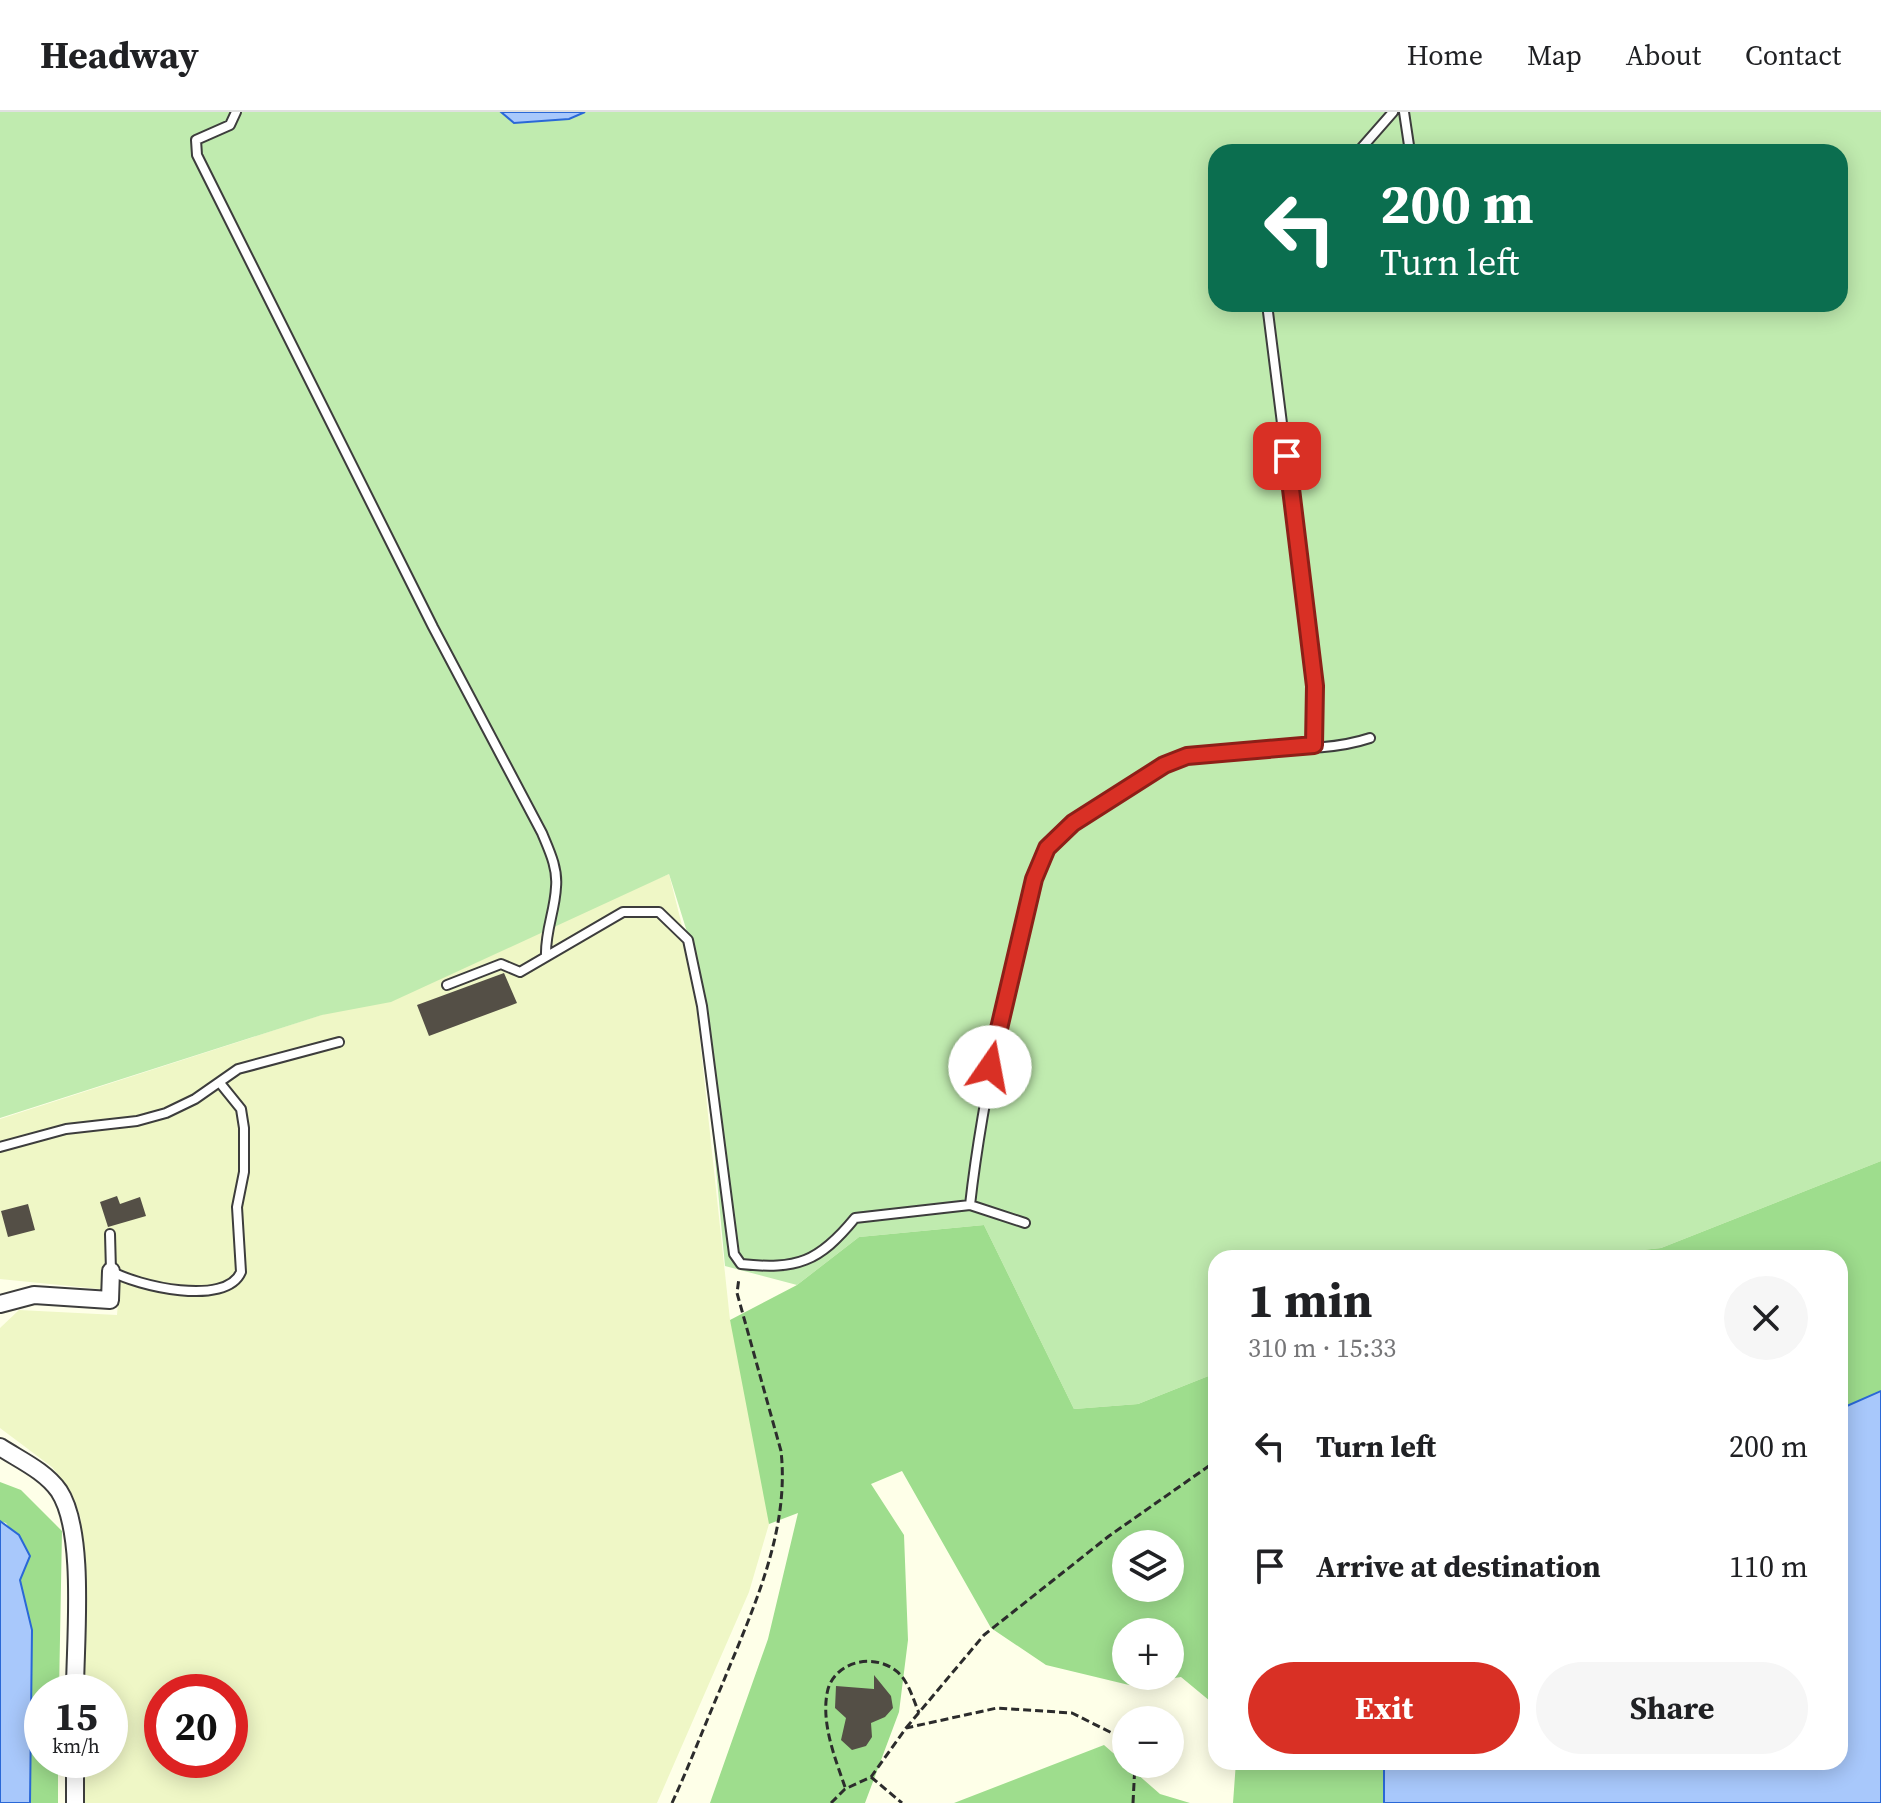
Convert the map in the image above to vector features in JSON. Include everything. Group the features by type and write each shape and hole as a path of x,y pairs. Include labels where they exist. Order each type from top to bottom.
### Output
{"street":[{"path":"0,1304 34,1295 110,1300 111,1271"},
{"path":"0,1447 44,1474 59,1491 71,1517 75,1546 75,1674"},
{"path":"75,1778 75,1803"}],"lane":[{"path":"236,112 230,125 196,140 197,155 433,627 542,833 554,862 557,887 545,936 546,956"},
{"path":"1365,144 1393,112"},
{"path":"1404,112 1409,144"},
{"path":"1268,312 1315,686 1314,745"},
{"path":"970,1205 980,1121 996,1040 1034,879 1047,848 1073,823 1164,765 1187,756 1314,745 1347,746 1370,738"},
{"path":"447,985 501,964 520,972 623,912 659,912 688,940 702,1006 734,1254 741,1264 774,1268 803,1263 833,1245 855,1218 970,1205 1025,1223"},
{"path":"0,1147 66,1129 137,1121 166,1113 220,1083 238,1069 339,1042"},
{"path":"110,1234 111,1271 148,1287 204,1290 226,1288 237,1282 241,1272 237,1207 244,1172 244,1128 241,1109 220,1083"}],"path":[{"path":"672,1803 772,1552 781,1509 781,1451 737,1293 741,1264"},
{"path":"831,1803 845,1789 871,1777 906,1728 984,1635 1109,1536 1208,1467"},
{"path":"845,1789 832,1749 827,1720 827,1692 834,1676 846,1666 881,1663 897,1671 919,1713"},
{"path":"906,1728 997,1708 1072,1713 1112,1733"},
{"path":"871,1777 902,1803"},
{"path":"1133,1803 1134,1778"}],"green space":[{"path":"0,112 1881,112 1881,1161 1661,1248 1208,1250 1208,1376 1138,1404 1074,1409 984,1225 859,1237 797,1285 725,1266 697,964 669,874 391,1002 322,1015 0,1118"},
{"path":"669,874 692,965 730,1320 772,1473 769,1524 749,1592 657,1803 85,1803 84,1778 128,1778 128,1674 84,1674 84,1543 80,1516 71,1492 52,1467 0,1428 0,1328 19,1310 117,1315 119,1291 0,1279 0,1119 380,996"},
{"path":"1881,1161 1881,1391 1848,1405 1848,1250 1642,1250 1661,1248"},
{"path":"984,1225 1074,1409 1138,1404 1208,1376 1208,1699 1184,1679 1184,1618 1112,1618 1112,1681 1046,1665 991,1628 902,1471 871,1484 904,1535 908,1640 899,1712 865,1803 710,1803 768,1639 798,1513 769,1524 730,1320 797,1285 859,1237"},
{"path":"0,1482 21,1490 62,1531 59,1674 31,1674 32,1630 20,1580 30,1556 6,1523 0,1521"},
{"path":"1104,1745 1112,1752 1112,1778 1142,1778 1160,1794 1190,1803 954,1803"},
{"path":"1235,1770 1384,1770 1384,1803 1233,1803"},
{"path":"30,1778 58,1778 58,1803 30,1803"}],"water":[{"path":"501,112 585,112 569,119 514,123"},
{"path":"1881,1391 1881,1803 1384,1803 1384,1770 1848,1770 1848,1405"},
{"path":"0,1521 19,1535 30,1556 20,1580 32,1630 31,1674 24,1674 24,1778 30,1778 30,1803 0,1803"}],"building":[{"path":"504,973 517,1003 429,1036 417,1005"},
{"path":"117,1196 120,1204 140,1197 146,1216 108,1227 100,1202"},
{"path":"28,1204 35,1230 8,1237 1,1211"},
{"path":"874,1675 891,1696 893,1708 885,1717 871,1723 872,1737 866,1746 852,1750 841,1740 846,1718 835,1708 836,1686 874,1689"}],"route":[{"path":"990,1067 1034,879 1047,848 1073,823 1164,765 1187,756 1314,745 1315,686 1287,456"}]}
